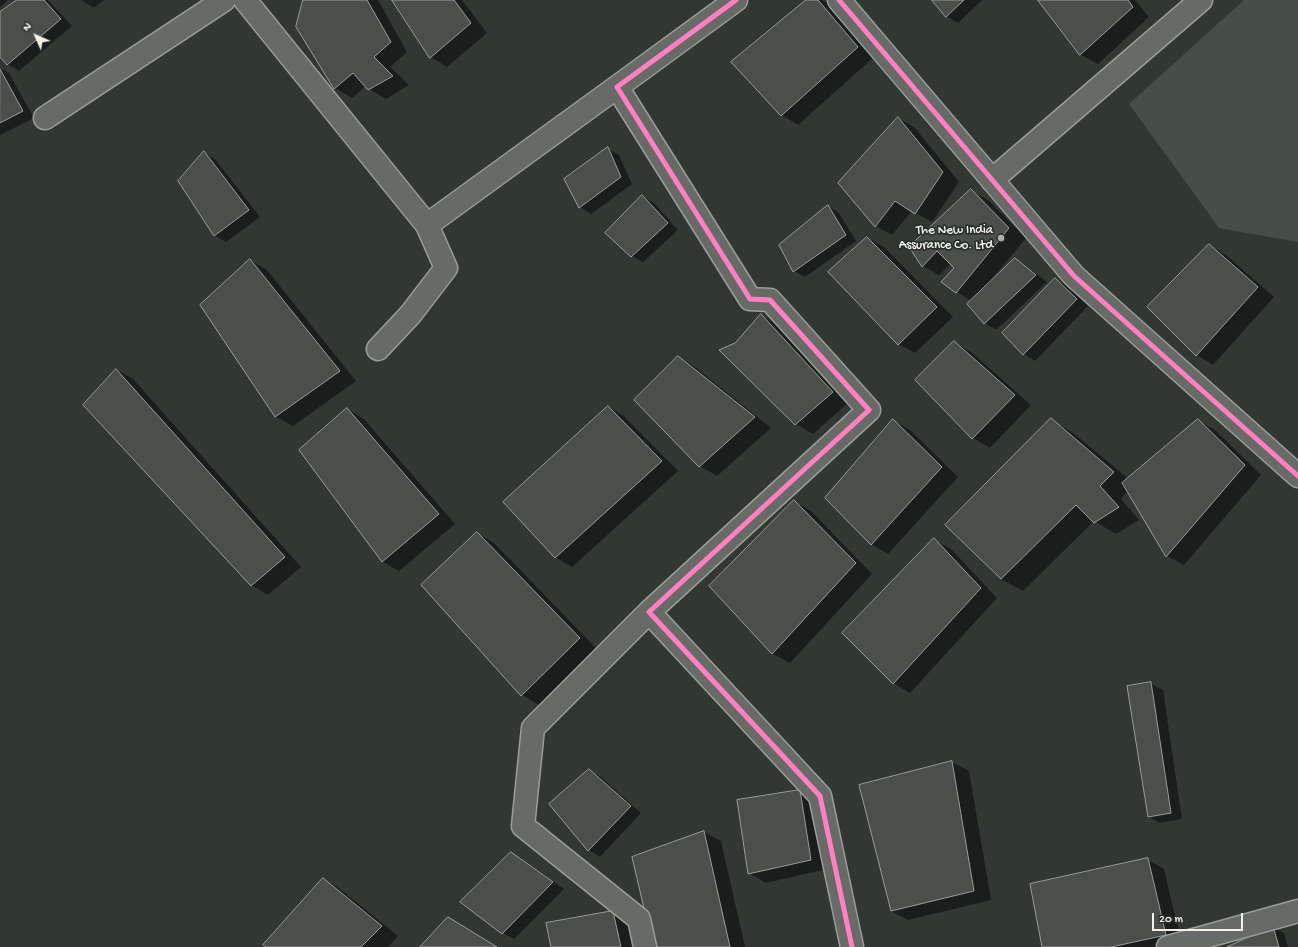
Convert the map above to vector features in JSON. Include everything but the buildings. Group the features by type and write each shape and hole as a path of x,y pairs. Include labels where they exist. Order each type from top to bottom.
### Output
{"street":[{"path":"45,118 224,0"},
{"path":"245,0 427,225 446,268 410,315 378,349"},
{"path":"427,225 736,0"},
{"path":"839,0 1074,276 1298,476"},
{"path":"992,180 1202,0"},
{"path":"617,87 750,299 770,300 869,410 649,612 533,728 523,826 639,919 645,947"},
{"path":"649,612 820,796 852,947"},
{"path":"1168,947 1298,911"}],"shaded area":[{"path":"1244,0 1298,0 1298,242 1219,228 1129,104"}],"cycle path":[{"path":"736,0 617,87 750,299 770,300 869,410 649,612 820,796 852,947"},
{"path":"839,0 1074,276 1298,476"}],"place":[{"name":"The New India Assurance Co. Ltd","path":"1001,238"}]}
